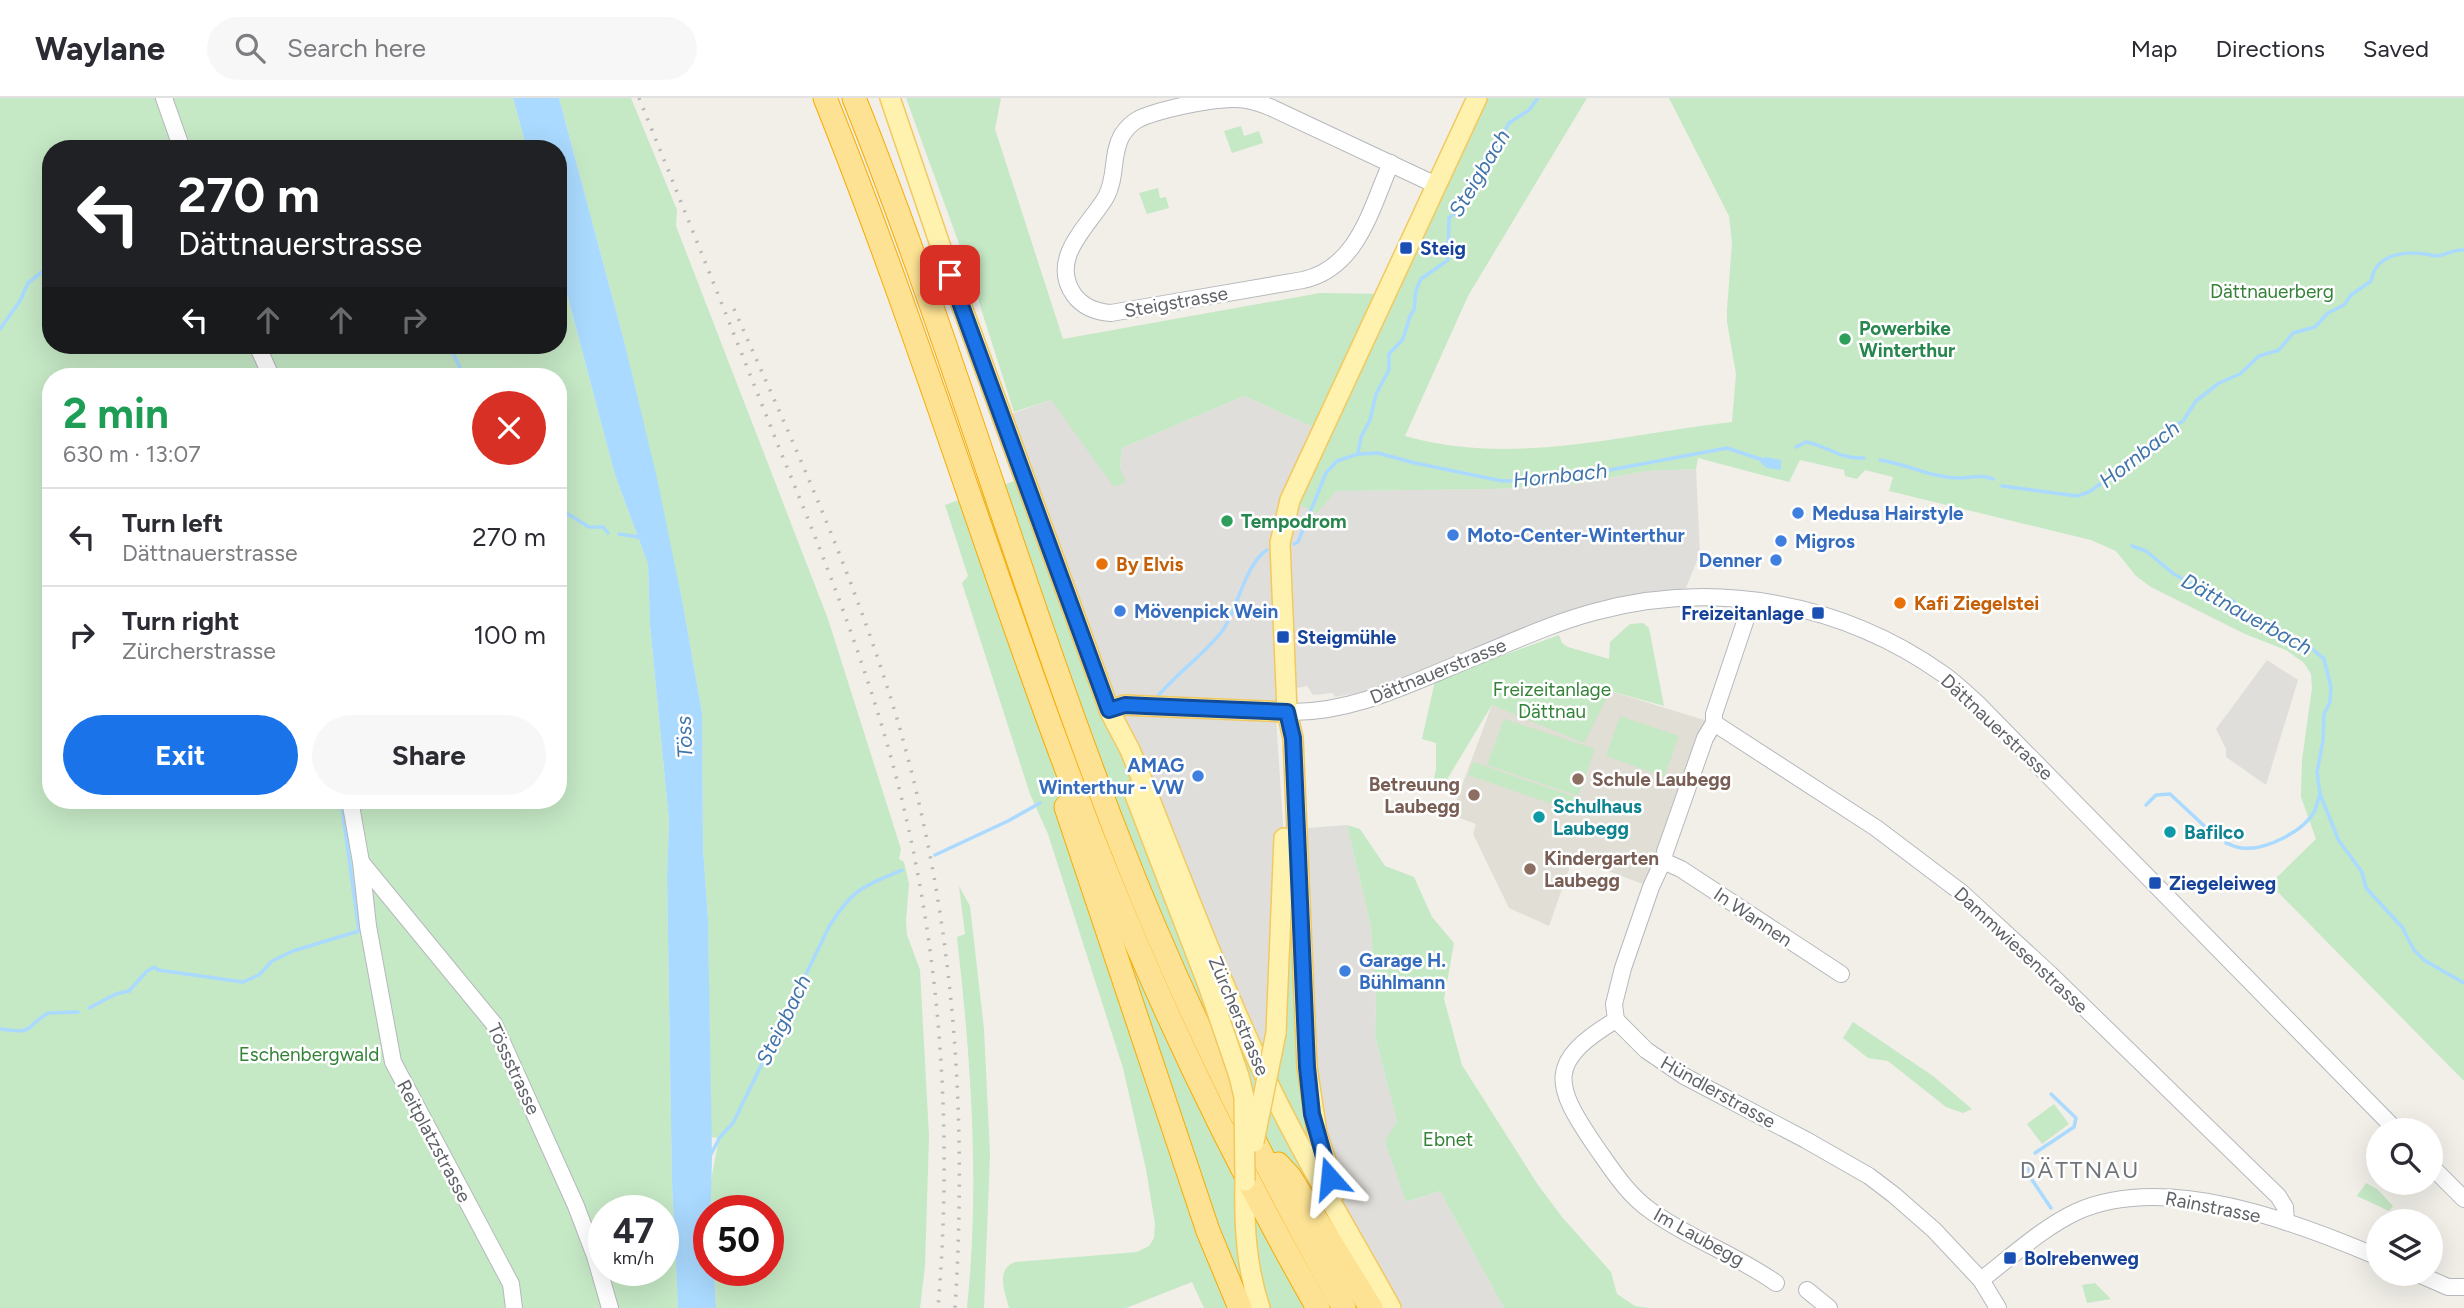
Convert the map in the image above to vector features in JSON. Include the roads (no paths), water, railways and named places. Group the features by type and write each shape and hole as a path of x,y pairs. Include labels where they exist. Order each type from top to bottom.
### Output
{"highway":[{"path":"825,98 898,291 1014,623 1096,845 1156,990 1230,1145 1318,1308"},
{"path":"853,98 914,258 1055,669 1100,792 1165,953 1245,1124 1344,1308"},
{"path":"1014,623 1039,730 1208,1231 1240,1308"},
{"path":"1245,1124 1290,1177 1371,1308"}],"main road":[{"name":"Zürcherstrasse","path":"890,98 950,275 1109,711 1120,756 1240,1076 1244,1097 1245,1221 1251,1277 1260,1308"},
{"path":"1357,1245 1322,1155 1311,1104 1301,966 1293,738 1287,712 1280,562 1284,521 1290,500 1477,98"},
{"name":"Dättnauerstrasse","path":"1109,711 1125,705 1287,712"},
{"name":"Zürcherstrasse","path":"1109,711 1130,750 1252,1048 1312,1170 1391,1308"},
{"path":"1245,1181 1276,1033 1284,821 1282,738 1287,712"}],"street":[{"path":"164,98 179,140"},
{"name":"Steigstrasse","path":"1391,163 1353,247 1336,265 1315,277 1111,313 1086,307 1069,285 1065,269 1068,253 1109,191 1121,137 1130,124 1143,117 1217,100 1251,100 1391,163 1436,185"},
{"name":"Dättnauerstrasse","path":"1287,712 1325,709 1367,700 1560,623 1611,608 1682,597 1764,600 1802,609 1868,632 1945,675 1989,715 2384,1118"},
{"path":"1616,1020 1614,1004 1623,968 1651,887 1664,860 1705,738 1714,723 1714,714 1752,601"},
{"name":"Dammwiesenstrasse","path":"1714,723 1875,828 1930,868 1987,915 2278,1196 2285,1207 2286,1222"},
{"name":"Reitplatzstrasse","path":"352,809 368,926 393,1062 511,1283 514,1308"},
{"name":"In Wannen","path":"1664,860 1841,974"},
{"name":"Tössstrasse","path":"361,862 494,1024 576,1206 610,1308"},
{"name":"Hündlerstrasse","path":"1616,1020 1646,1050 1684,1076 1806,1140 1882,1185 1925,1221 1981,1280 1998,1308"},
{"name":"Im Laubegg","path":"1616,1020 1583,1041 1569,1060 1564,1086 1571,1111 1618,1179 1641,1203 1662,1218 1749,1264 1776,1283"},
{"path":"2443,1178 2464,1199"},
{"name":"Rainstrasse","path":"1981,1280 2070,1215 2118,1199 2146,1196 2175,1197 2286,1222 2366,1252"},
{"path":"2443,1285 2464,1287"},
{"path":"1807,1290 1829,1308"}],"water":[{"name":"Töss","path":"513,98 559,98 623,337 657,478 702,713 712,1157 711,1195 693,1195 693,1286 715,1286 716,1308 678,1308 679,1195 673,1195 672,1183 667,875 669,821 650,625 648,564 615,475 567,294 567,140 525,140"},
{"path":"1765,457 1781,460 1781,470 1767,468 1760,462"}],"waterway":[{"name":"Steigbach","path":"1358,453 1376,394 1389,370 1389,354 1403,339 1414,310 1416,290 1421,279 1448,260 1449,218 1459,210 1482,162 1499,142 1509,123 1529,110 1538,98"},
{"name":"Hornbach","path":"2002,486 2077,496 2089,492 2183,421 2196,401 2219,383 2240,374 2259,356 2279,350 2293,333 2315,327 2328,313 2344,305 2351,295 2371,281 2378,265 2384,260 2399,254 2436,256 2464,250"},
{"path":"0,329 20,301 28,283 42,272"},
{"path":"453,354 460,368"},
{"name":"Hornbach","path":"1796,447 1806,442 1847,456 1864,458"},
{"name":"Hornbach","path":"1294,544 1298,542 1326,473 1337,461 1358,454 1378,453 1502,481 1556,480 1727,448 1763,460"},
{"name":"Hornbach","path":"1880,460 1939,476 1993,479"},
{"path":"567,514 589,527 603,527 608,533"},
{"path":"619,534 638,537"},
{"name":"Dättnauerbach","path":"2132,546 2146,551 2174,574 2197,587 2233,601 2249,618 2266,622 2309,646 2324,659 2331,687 2330,702 2324,714 2323,741 2317,772 2320,794 2339,841 2362,872 2366,888 2402,927 2414,950 2424,960 2464,983"},
{"name":"Steigbach","path":"1158,696 1223,630 1253,565 1267,550"},
{"path":"2146,805 2156,795 2170,794 2214,835"},
{"path":"2226,843 2251,848 2283,838 2310,818 2320,794"},
{"name":"Steigbach","path":"935,855 1040,803"},
{"path":"89,1008 116,994 129,991 147,971 155,967 158,970 243,982 259,975 272,961 293,951 359,931 342,809"},
{"name":"Steigbach","path":"710,1156 720,1137 733,1123 830,925 846,903 860,890 902,870"},
{"path":"0,1029 24,1030 48,1013 78,1012"},
{"path":"2035,1153 2074,1127 2076,1118 2051,1094"},
{"path":"2029,1168 2030,1177 2051,1208"}],"railway":[{"path":"639,98 828,569 858,652 897,780 924,910 940,1042 944,1175 938,1308"},
{"path":"734,309 841,558 895,712 915,785 931,859 952,1007 959,1157 955,1308"}],"place":[{"name":"Steig","path":"1406,248"},
{"name":"Powerbike Winterthur","path":"1845,339"},
{"name":"Medusa Hairstyle","path":"1798,513"},
{"name":"Tempodrom","path":"1227,521"},
{"name":"Moto-Center-Winterthur","path":"1453,535"},
{"name":"Migros","path":"1781,541"},
{"name":"Denner","path":"1776,560"},
{"name":"By Elvis","path":"1102,564"},
{"name":"Kafi Ziegelstei","path":"1900,603"},
{"name":"Mövenpick Wein","path":"1120,611"},
{"name":"Freizeitanlage","path":"1818,613"},
{"name":"Steigmühle","path":"1283,637"},
{"name":"AMAG Winterthur - VW","path":"1198,776"},
{"name":"Schule Laubegg","path":"1578,779"},
{"name":"Betreuung Laubegg","path":"1474,795"},
{"name":"Schulhaus Laubegg","path":"1539,817"},
{"name":"Bafilco","path":"2170,832"},
{"name":"Kindergarten Laubegg","path":"1530,869"},
{"name":"Ziegeleiweg","path":"2155,883"},
{"name":"Garage H. Bühlmann","path":"1345,971"},
{"name":"Bolrebenweg","path":"2010,1258"}],"district":[{"name":"DÄTTNAU","path":"2080,1170"}],"park label":[{"name":"Dättnauerberg","path":"2272,291"},
{"name":"Freizeitanlage Dättnau","path":"1552,700"},
{"name":"Eschenbergwald","path":"309,1054"},
{"name":"Ebnet","path":"1448,1139"}]}
